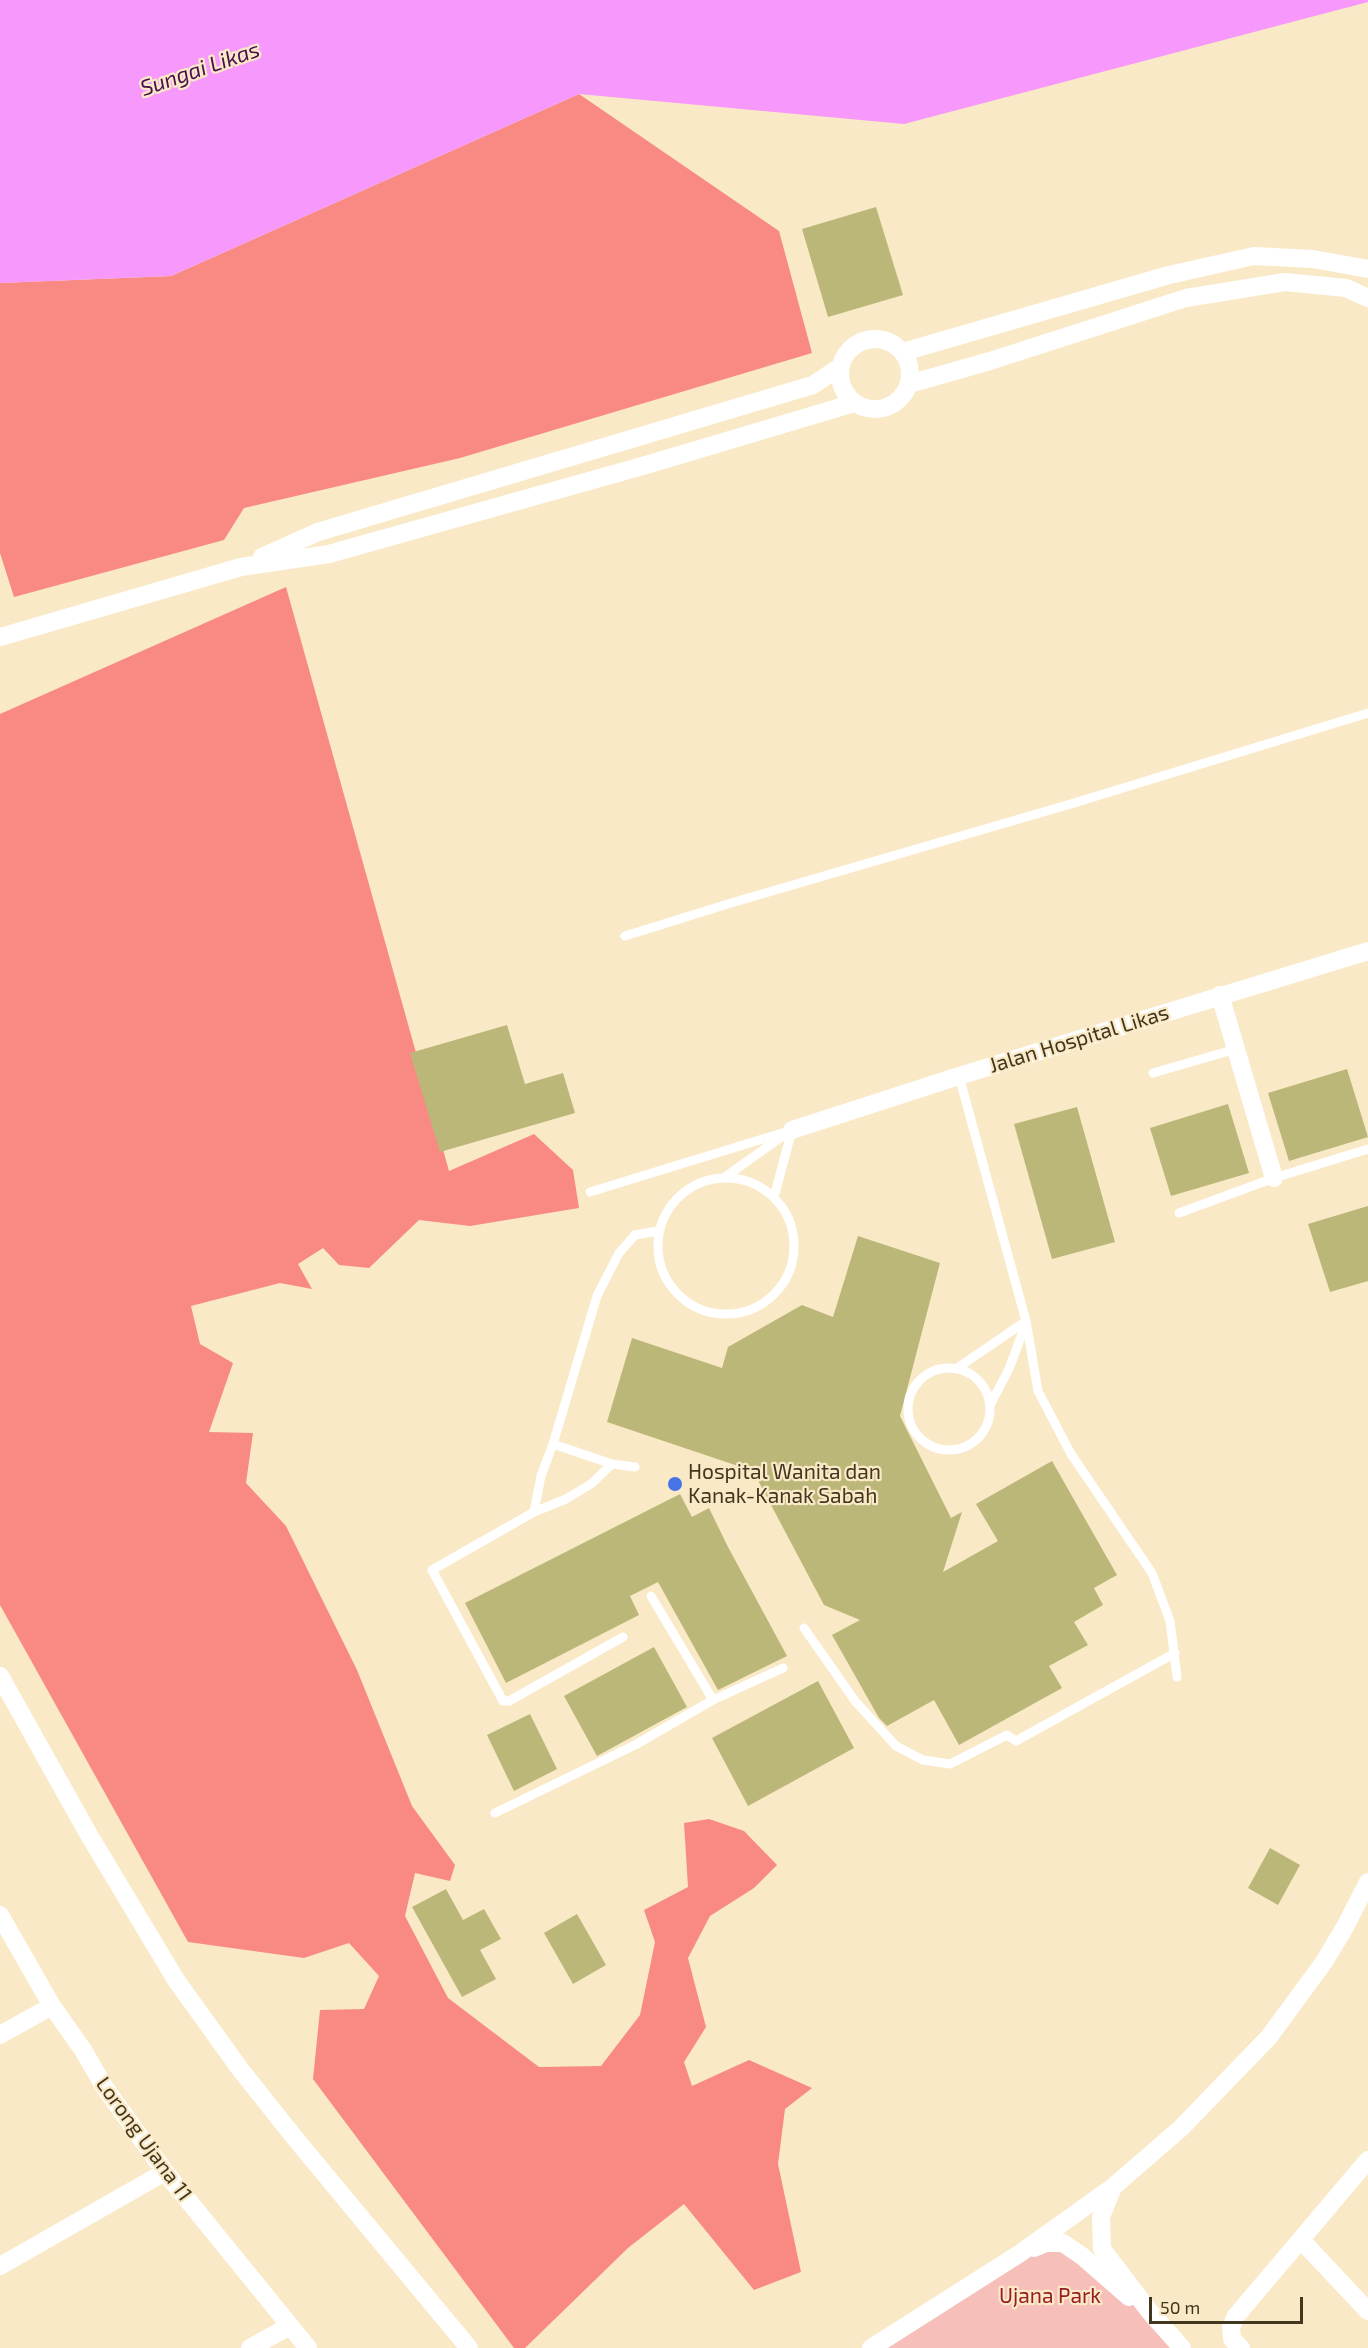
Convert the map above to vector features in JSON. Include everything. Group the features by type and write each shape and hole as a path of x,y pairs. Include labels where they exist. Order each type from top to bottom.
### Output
{"street":[{"path":"903,352 1169,275 1254,256 1313,259 1368,269"},
{"path":"909,384 990,361 1186,298 1285,282 1346,288 1368,298"},
{"path":"872,338 894,344 903,352 908,362 909,384 904,394 886,408 864,408 854,403 841,387 840,367 851,347 872,338"},
{"path":"241,567 318,532 813,385 840,367"},
{"path":"0,637 241,567 329,554 635,468 854,403"},
{"name":"Jalan Hospital Likas","path":"792,1130 959,1076 1368,951"},
{"path":"1220,995 1274,1178"},
{"path":"0,1676 89,1835 176,1980 240,2069 469,2348"},
{"path":"871,2348 1019,2254 1113,2187 1181,2128 1269,2037 1323,1962 1345,1927 1368,1882"},
{"name":"Lorong Ujana 11","path":"0,1916 52,2006 83,2050 105,2088 165,2172 308,2348"},
{"path":"0,2036 52,2006"},
{"path":"1241,2348 1232,2339 1231,2327 1236,2316 1368,2160"},
{"path":"0,2266 165,2172"},
{"path":"1113,2187 1101,2217 1102,2248 1150,2312 1182,2348"},
{"path":"1301,2241 1368,2311"},
{"path":"1019,2254 1046,2242 1063,2243 1150,2312"},
{"path":"250,2348 290,2326"}],"lane":[{"path":"625,936 1368,713"},
{"path":"1153,1073 1236,1048"},
{"path":"959,1076 1026,1321 1038,1390 1071,1454 1152,1573 1170,1621 1177,1677"},
{"path":"725,1177 792,1130"},
{"path":"590,1192 792,1130"},
{"path":"774,1197 792,1130"},
{"path":"1179,1213 1274,1178 1368,1149"},
{"path":"725,1177 750,1181 774,1197 786,1212 794,1235 793,1261 786,1279 771,1298 755,1308 735,1314 715,1313 689,1304 669,1284 658,1260 658,1231 666,1210 680,1194 696,1183 725,1177"},
{"path":"534,1512 541,1476 554,1444 597,1296 619,1252 635,1235 658,1231"},
{"path":"956,1369 1026,1321"},
{"path":"990,1405 1010,1369 1026,1321"},
{"path":"956,1369 973,1376 985,1391 990,1405 989,1418 983,1431 973,1442 960,1449 948,1450 934,1448 915,1432 910,1422 908,1407 913,1389 922,1378 934,1371 956,1369"},
{"path":"554,1444 612,1464 635,1467"},
{"path":"612,1464 591,1484 567,1499 534,1512 432,1570 503,1701 508,1701 623,1636"},
{"path":"651,1596 713,1700"},
{"path":"804,1628 855,1701 896,1746 922,1760 950,1764 1007,1735 1016,1741 1175,1653"},
{"path":"495,1813 635,1745 713,1700 783,1668"}],"green space":[{"name":"Ujana Park","path":"1063,2243 1182,2348 871,2348 1019,2254"}],"shaded area":[{"path":"579,94 779,231 812,353 460,458 244,508 224,540 14,597 0,553 0,283 171,276"},
{"path":"286,587 449,1171 534,1134 573,1170 579,1208 470,1226 419,1220 369,1268 339,1265 323,1248 298,1264 312,1289 280,1283 191,1306 200,1344 233,1363 209,1432 253,1433 246,1483 286,1526 357,1670 412,1806 455,1865 450,1881 415,1873 405,1916 448,1998 539,2067 601,2066 640,2015 655,1942 644,1910 688,1887 684,1823 709,1819 744,1831 777,1865 754,1888 710,1916 688,1958 706,2027 684,2062 692,2086 749,2060 812,2088 785,2109 778,2164 801,2272 754,2290 684,2204 628,2248 525,2348 514,2348 313,2079 320,2010 364,2009 379,1976 349,1943 304,1958 188,1942 0,1605 0,714"}],"water":[{"name":"Sungai Likas","path":"0,0 1368,0 1368,2 904,124 579,94 171,276 0,283"}],"building":[{"path":"876,207 903,295 828,317 802,229"},
{"path":"507,1025 525,1084 563,1073 575,1113 440,1152 410,1053"},
{"path":"1347,1069 1368,1137 1289,1161 1268,1093"},
{"path":"1228,1104 1249,1173 1171,1196 1150,1128"},
{"path":"1077,1107 1115,1242 1052,1259 1014,1124"},
{"path":"1368,1206 1368,1281 1330,1292 1308,1224"},
{"path":"858,1236 940,1263 900,1416 951,1518 962,1512 943,1572 998,1541 976,1504 1052,1461 1117,1575 1094,1588 1103,1605 1074,1622 1088,1645 1049,1666 1062,1688 959,1745 934,1700 887,1726 879,1718 832,1635 860,1620 824,1605 753,1471 607,1422 632,1338 722,1368 728,1347 802,1305 833,1317"},
{"path":"680,1494 692,1517 709,1508 787,1656 718,1690 658,1582 630,1596 639,1615 506,1683 465,1603"},
{"path":"654,1647 687,1707 597,1756 564,1696"},
{"path":"818,1681 854,1748 748,1806 712,1738"},
{"path":"530,1714 557,1769 514,1791 487,1735"},
{"path":"1270,1848 1300,1865 1278,1905 1248,1888"},
{"path":"446,1889 463,1920 484,1909 501,1939 480,1950 496,1979 462,1997 412,1907"},
{"path":"577,1914 606,1965 573,1984 544,1933"}],"place":[{"name":"Hospital Wanita dan Kanak-Kanak Sabah","path":"675,1484"}]}
